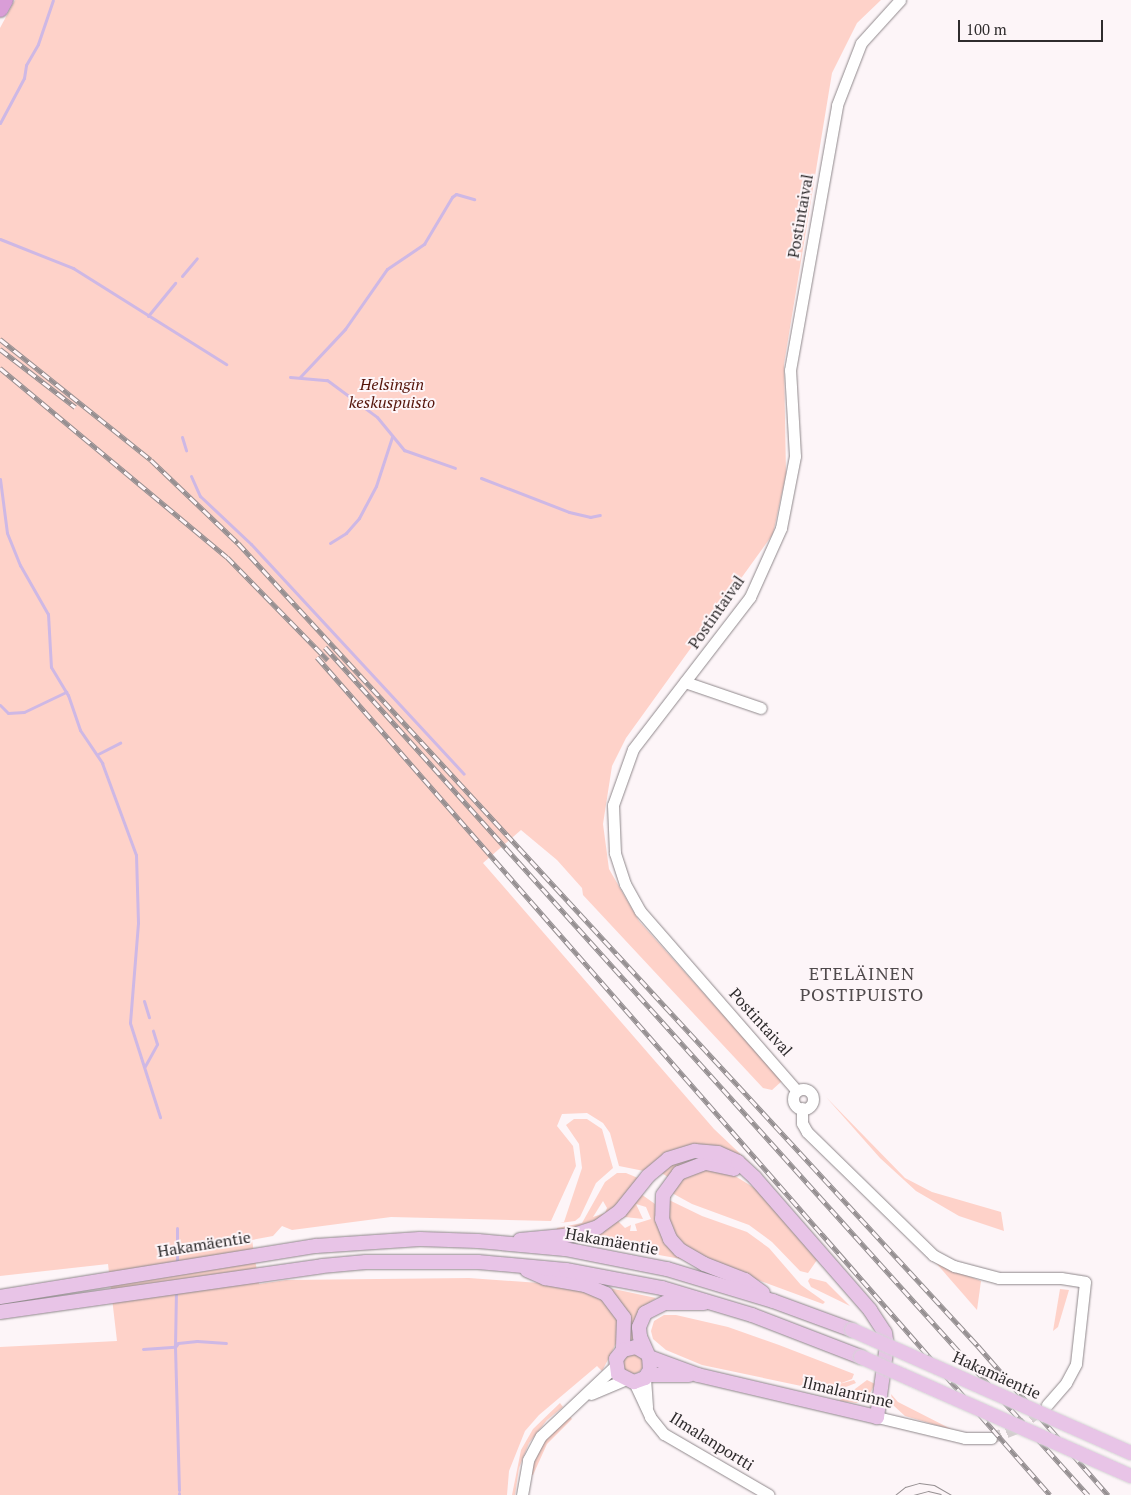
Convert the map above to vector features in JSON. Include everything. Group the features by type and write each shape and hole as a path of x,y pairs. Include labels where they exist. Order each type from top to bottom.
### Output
{"highway":[{"path":"0,9 5,0"}],"main road":[{"path":"513,1242 530,1237 574,1235 598,1228 620,1211 653,1171 681,1154 710,1152 742,1165 870,1310 885,1333 886,1357 877,1417"},
{"path":"766,1192 733,1168 712,1163 691,1166 670,1182 661,1204 663,1226 680,1250 704,1264 745,1280 773,1301"},
{"name":"Hakamäentie","path":"0,1297 254,1254 368,1241 513,1242 667,1268 773,1301 852,1330 1131,1453"},
{"path":"0,1312 113,1298 257,1274 366,1262 478,1262 517,1265 614,1278 712,1302 861,1358 1131,1476"},
{"path":"517,1265 545,1278 584,1284 606,1294 624,1318 623,1350 615,1366 637,1379 648,1355 639,1328 641,1320 651,1308 665,1304 690,1305 712,1302"},
{"name":"Hakamäentie","path":"0,1289 54,1287"},
{"path":"0,1322 90,1307 113,1298"},
{"name":"Ilmalanrinne","path":"623,1350 636,1347 648,1355 698,1375 877,1417"},
{"name":"Ilmalanrinne","path":"637,1379 698,1375"}],"street":[{"name":"Postintaival","path":"900,0 861,43 838,104 790,370 795,456 781,528 750,597 633,749 616,789 612,836 619,870 645,917 798,1090 794,1103 802,1108 802,1123 807,1132 933,1255 954,1266 998,1278 1061,1278 1085,1282 1076,1364 1066,1383 1047,1404"},
{"path":"685,682 761,708"},
{"path":"522,1495 528,1460 541,1436 560,1416 588,1395 615,1366"},
{"path":"588,1395 637,1379"},
{"name":"Ilmalanportti","path":"637,1379 656,1426 664,1434 769,1495"},
{"name":"Ilmalanrinne","path":"877,1417 965,1438 991,1438"}],"green space":[{"name":"Helsingin keskuspuisto","path":"15,0 881,0 857,23 832,73 784,364 786,474 773,534 626,738 612,766 603,824 609,869 639,921 782,1081 772,1090 763,1088 583,895 582,888 557,860 521,830 483,863 714,1129 751,1164 722,1148 693,1146 670,1152 644,1171 619,1166 610,1133 603,1123 587,1113 562,1114 557,1126 573,1146 576,1166 551,1221 391,1217 292,1230 282,1226 273,1236 252,1240 259,1284 286,1280 469,1278 554,1284 601,1295 618,1319 618,1339 602,1371 597,1366 539,1415 525,1431 509,1471 507,1495 0,1495 0,1347 117,1341 108,1264 0,1276 0,28"},
{"path":"826,1097 905,1178 932,1192 1001,1212 1004,1231 959,1216 916,1191 880,1158"},
{"path":"574,1119 587,1119 602,1129 613,1168 596,1183 580,1217 575,1221 560,1223 564,1222 582,1168 579,1144 566,1125"},
{"path":"704,1156 668,1177 660,1172 669,1164"},
{"path":"701,1169 727,1171 756,1189 817,1260 808,1273 800,1271 772,1242 749,1225 692,1204 672,1193 683,1176"},
{"path":"617,1173 626,1173 638,1178 608,1215 587,1226 556,1231 557,1228 582,1223 605,1182","holes":["603,1201 607,1208 605,1213 593,1217"]},
{"path":"641,1194 655,1204 656,1222 681,1259 577,1240","holes":["636,1204 646,1207 651,1219 635,1224 637,1231 630,1231 631,1225 625,1228 618,1221 625,1217 643,1219"]},
{"path":"669,1200 702,1216 747,1232 769,1248 801,1285 825,1302 823,1304 725,1268 681,1244 668,1225"},
{"path":"936,1263 981,1281 977,1310"},
{"path":"810,1278 826,1282 850,1306 811,1287 808,1281"},
{"path":"609,1288 656,1298 644,1307 635,1339 630,1340"},
{"path":"1060,1289 1069,1290 1058,1327 1053,1331"},
{"path":"664,1315 676,1315 728,1327 779,1345 854,1374 852,1379 839,1384 854,1380 856,1383 838,1390 825,1391 702,1365 666,1350 653,1339 651,1331 654,1321"},
{"path":"633,1354 640,1357 643,1364 640,1371 633,1374 626,1371 623,1364 626,1357"},
{"path":"867,1380 875,1384 867,1399 856,1403 839,1401"},
{"path":"891,1394 898,1402 953,1430 905,1416 893,1405"},
{"path":"560,1403 563,1407 547,1420 529,1443 519,1468 515,1495 512,1495 521,1450 533,1429"},
{"path":"569,1415 572,1419 547,1444 533,1475 529,1475 543,1442"}],"waterway":[{"path":"0,123 24,78 26,65 38,44 53,0"},
{"path":"300,377 345,329 387,269 424,244 452,197 456,194 474,199"},
{"path":"0,239 73,268 226,364"},
{"path":"182,276 197,258"},
{"path":"148,316 175,283"},
{"path":"290,377 327,380 377,417 404,450 455,468"},
{"path":"182,437 186,450"},
{"path":"330,543 346,533 359,518 376,486 392,437"},
{"path":"191,476 200,496 251,544 464,774"},
{"path":"481,478 569,512 590,517 600,515"},
{"path":"0,479 7,533 20,565 48,614 51,667 68,695 80,730 102,763 136,855 138,923 130,1023 160,1117"},
{"path":"0,705 8,713 24,712 66,692"},
{"path":"98,754 120,743"},
{"path":"144,1001 149,1017"},
{"path":"145,1066 157,1044 153,1031"},
{"path":"177,1228 177,1265"},
{"path":"175,1347 176,1292"},
{"path":"175,1347 178,1343 197,1341 226,1343"},
{"path":"143,1349 175,1347 179,1490"}],"tunnel":[{"path":"991,1438 1017,1428 1044,1407"}],"tram line":[{"path":"895,1495 905,1487 919,1483 934,1485 951,1495"},
{"path":"913,1495 928,1491 941,1494"}],"railway":[{"path":"0,339 151,460 238,543 978,1346 1108,1495"},
{"path":"0,349 75,407"},
{"path":"0,368 227,557 328,660"},
{"path":"325,647 1088,1495"},
{"path":"317,657 1050,1495"}],"district":[{"name":"ETELÄINEN POSTIPUISTO","path":"862,984"}]}
